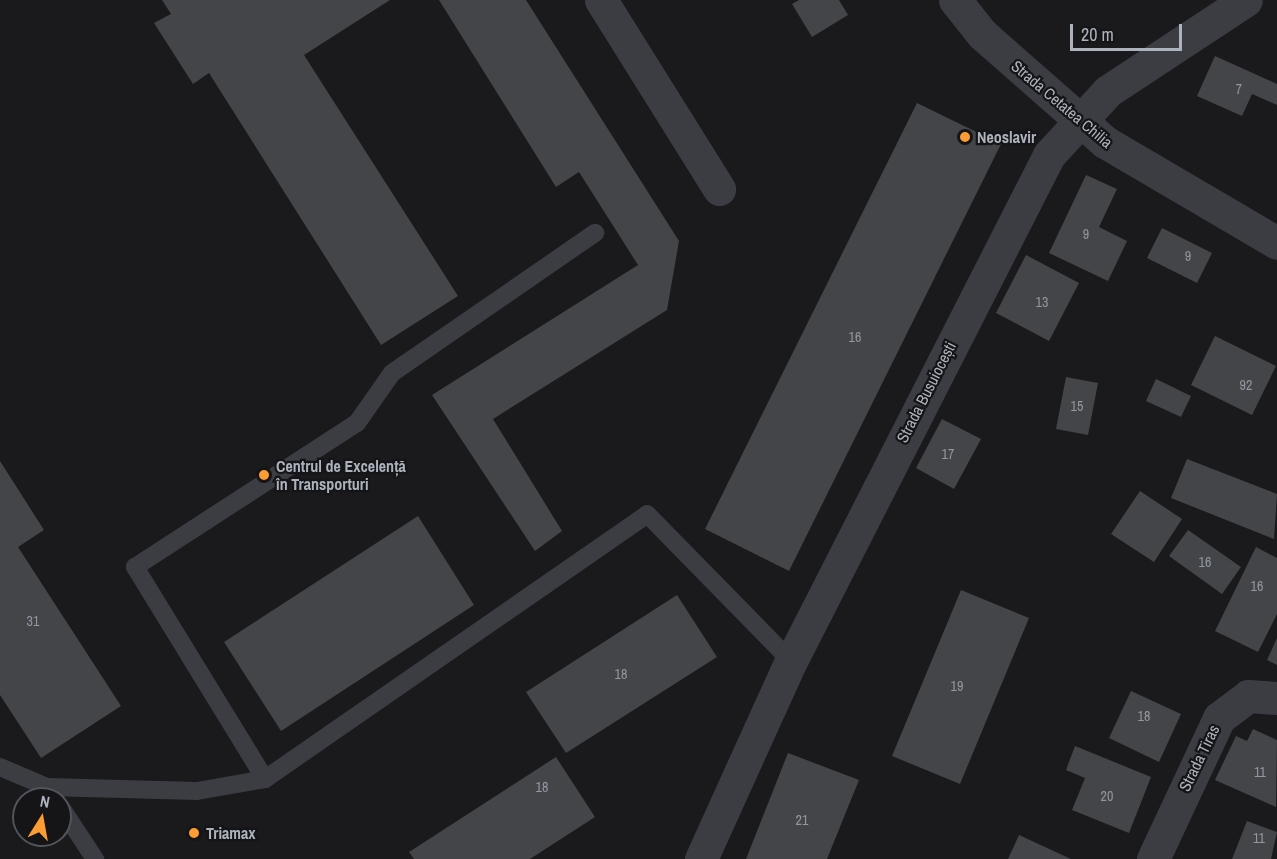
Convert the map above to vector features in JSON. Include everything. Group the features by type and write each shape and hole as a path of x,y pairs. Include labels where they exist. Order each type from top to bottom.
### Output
{"street":[{"path":"600,0 719,189"},
{"name":"Strada Cetatea Chilia","path":"955,0 982,34 1078,120 1141,165 1277,243"},
{"name":"Strada Busuiocești","path":"701,859 791,661 1021,203 1049,154 1078,120 1108,91 1246,0"},
{"name":"Strada Tiras","path":"1153,859 1219,718 1248,696 1277,698"}],"lane":[{"path":"265,779 135,567 357,423 392,374 595,233"},
{"path":"72,793 197,791 265,779 647,514 791,661"},
{"path":"0,768 39,787"},
{"path":"72,824 95,859"}],"building":[{"path":"162,0 390,0 304,55 458,296 381,345 209,73 193,84 154,23 171,14"},
{"path":"439,0 526,0 679,241 667,310 493,419 562,531 535,551 432,395 638,265 579,172 556,187"},
{"path":"799,0 839,0 848,15 812,37 792,4"},
{"path":"1215,56 1277,84 1277,105 1252,94 1242,116 1197,96"},
{"path":"917,103 1001,144 789,571 705,529"},
{"path":"1086,175 1117,189 1099,227 1127,241 1108,281 1049,253"},
{"path":"1162,228 1212,253 1197,283 1147,258"},
{"path":"1026,255 1079,283 1049,341 996,313"},
{"path":"1215,336 1276,366 1252,415 1191,385"},
{"path":"1066,377 1098,383 1088,435 1056,429"},
{"path":"1156,379 1191,396 1181,417 1146,401"},
{"path":"942,419 981,439 954,489 916,468"},
{"path":"1187,459 1277,494 1274,539 1171,498"},
{"path":"0,461 44,530 18,547 121,706 41,758 0,695"},
{"path":"1140,491 1182,519 1154,562 1111,534"},
{"path":"418,516 474,605 281,731 224,642"},
{"path":"1188,530 1241,567 1222,594 1169,556"},
{"path":"1256,547 1277,558 1277,614 1258,652 1215,631"},
{"path":"961,590 1029,618 960,784 892,756"},
{"path":"677,595 717,657 566,753 526,692"},
{"path":"1277,638 1277,665 1267,660"},
{"path":"1131,691 1181,714 1159,762 1109,738"},
{"path":"1253,729 1277,740 1276,807 1215,780 1236,736 1247,741"},
{"path":"1075,746 1151,777 1129,833 1072,810 1085,778 1066,770"},
{"path":"788,753 859,780 827,859 746,859"},
{"path":"556,757 595,817 530,859 414,859 409,852"},
{"path":"1247,821 1277,832 1271,859 1232,859"},
{"path":"1019,835 1071,859 1008,859"}],"place":[{"name":"Neoslavir","path":"965,137"},
{"name":"Centrul de Excelență în Transporturi","path":"264,475"},
{"name":"Triamax","path":"194,833"}]}
